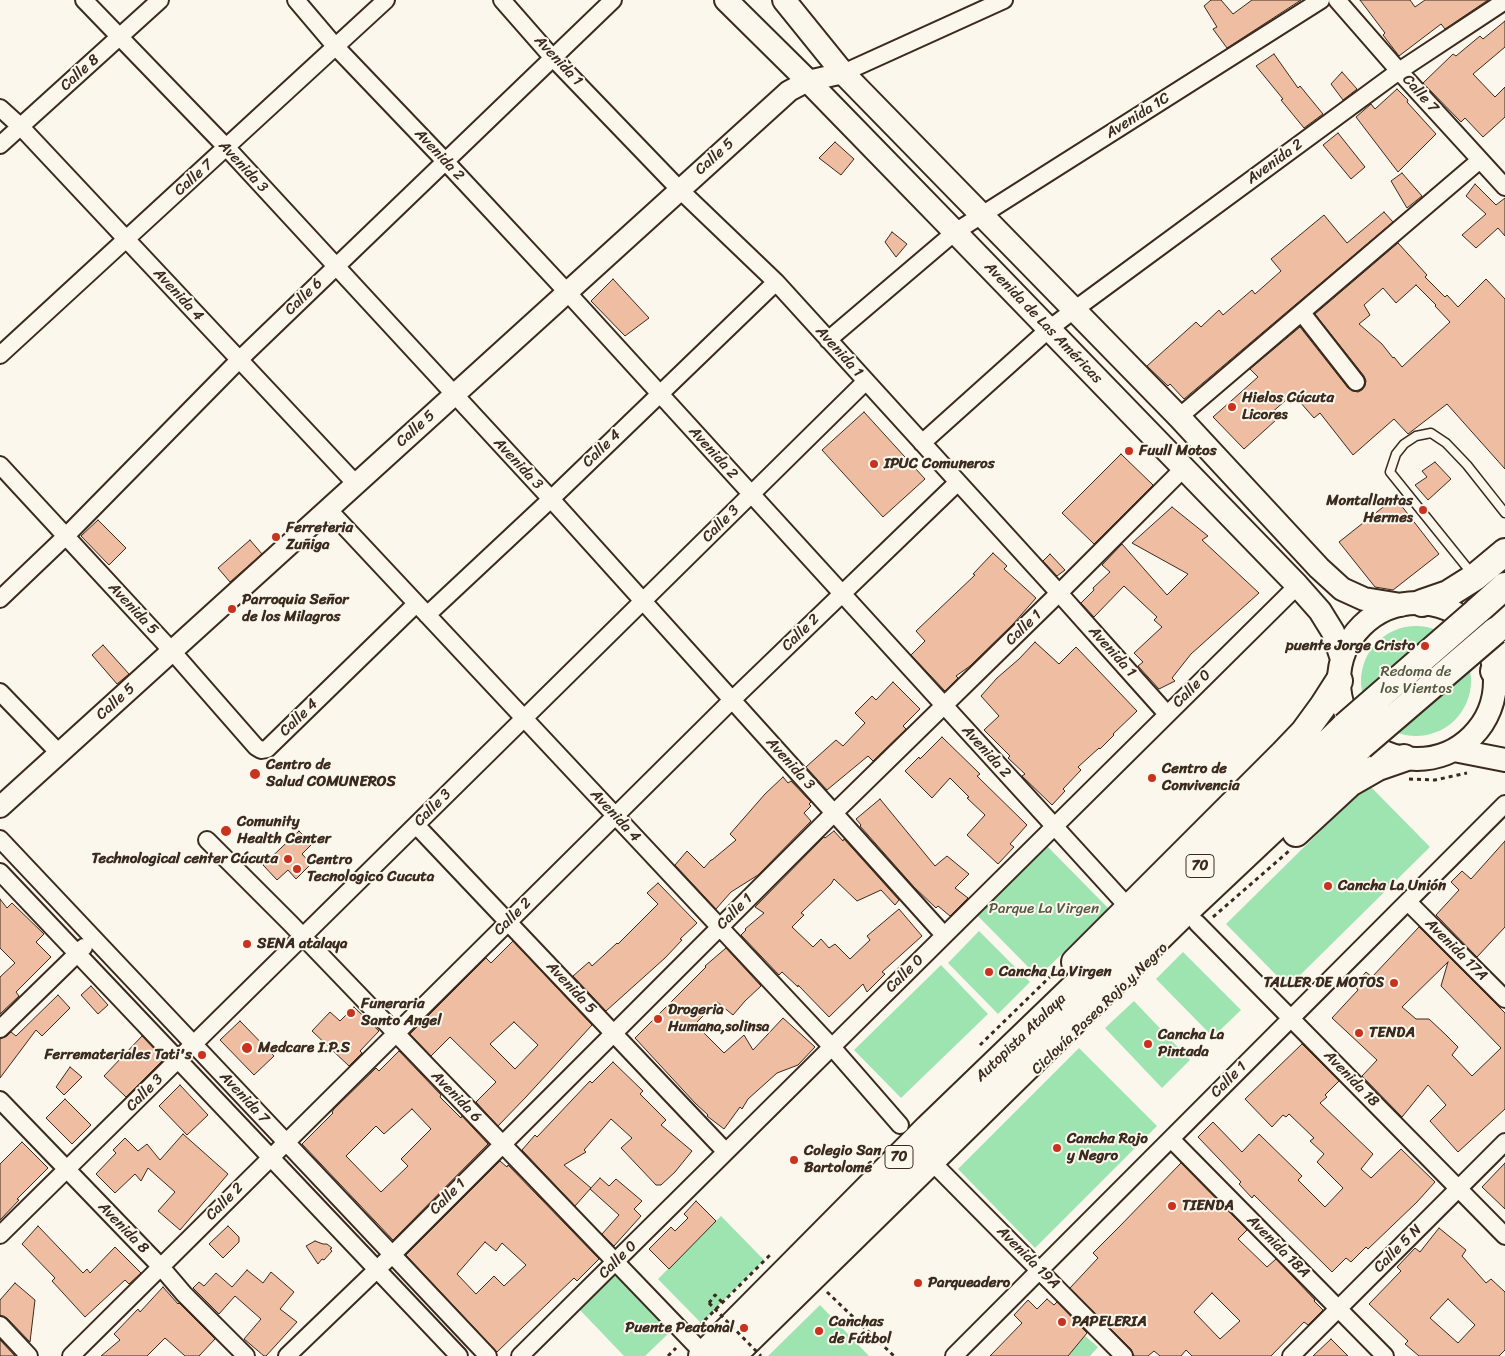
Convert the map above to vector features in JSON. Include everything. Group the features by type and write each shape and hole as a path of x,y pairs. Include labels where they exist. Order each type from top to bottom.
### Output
{"main road":[{"name":"Avenida de Las Américas","path":"726,0 808,81 1297,585 1320,611 1333,632 1340,670"},
{"name":"Avenida de Las Américas","path":"784,0 843,73 1179,418 1300,548 1342,589 1364,599 1412,604"},
{"path":"956,1101 1003,1034 1288,749 1309,725 1340,670 1351,640 1364,624 1381,612 1448,594 1475,577 1505,552"},
{"name":"Autopista Atalaya","path":"732,1356 965,1128 1062,1016 1345,726 1505,586"},
{"path":"965,1128 999,1112 1350,783 1378,767 1405,769 1421,759 1438,756 1454,750 1473,735 1487,715 1500,681 1489,650 1478,632 1454,611 1412,604"},
{"name":"Autopista Atalaya","path":"698,1349 956,1101 1062,1016 1186,911 1361,746 1505,622"},
{"path":"1340,670 1341,699 1347,716 1357,732 1370,744 1386,753 1405,769"},
{"path":"1454,750 1505,760"}],"street":[{"name":"Avenida 3","path":"84,0 227,148 551,499 944,935"},
{"name":"Calle 8","path":"0,145 160,0"},
{"name":"Avenida 2","path":"296,0 335,46 445,161 660,393 1129,908"},
{"name":"Calle 7","path":"0,355 386,0"},
{"name":"Avenida 1","path":"502,0 552,57 680,190 776,282 1167,714"},
{"name":"Calle 6","path":"0,599 66,536 239,360 613,0"},
{"path":"843,73 1004,0"},
{"name":"Avenida 1C","path":"828,340 955,232 1321,0"},
{"name":"Calle 7","path":"1337,0 1398,71 1505,187"},
{"name":"Avenida 2","path":"922,443 1049,329 1074,310 1398,71 1505,1"},
{"name":"Calle 5","path":"0,807 789,91 808,81 843,73"},
{"name":"Avenida 4","path":"0,108 356,484"},
{"path":"1179,418 1480,160"},
{"name":"Calle 4","path":"267,749 422,609 551,499 776,282"},
{"path":"1302,313 1356,382"},
{"name":"Calle 3","path":"0,1235 866,381"},
{"name":"Avenida 5","path":"0,465 172,651 256,747 261,750 267,749"},
{"name":"Calle 1","path":"288,1356 1184,468"},
{"name":"Calle 2","path":"71,1356 732,700 958,482"},
{"name":"Avenida 4","path":"328,509 832,1047 900,1125"},
{"name":"Calle 0","path":"520,1356 1290,592"},
{"path":"0,692 59,753"},
{"name":"Calle 1","path":"954,1356 1505,804"},
{"name":"Avenida 5","path":"416,825 726,1152"},
{"name":"Avenida 7","path":"0,839 488,1356"},
{"name":"Avenida 6","path":"207,840 698,1349"},
{"name":"Avenida 7","path":"0,872 459,1356"},
{"name":"Avenida 17A","path":"1408,902 1505,998"},
{"name":"Avenida 18","path":"1200,925 1505,1236"},
{"path":"0,1029 93,938"},
{"name":"Avenida 8","path":"0,1100 161,1267 184,1294 246,1356"},
{"name":"Avenida 18A","path":"1171,1139 1385,1356"},
{"name":"Calle 5 N","path":"1290,1356 1505,1142"},
{"name":"Avenida 19A","path":"932,1161 1124,1356"},
{"path":"0,1325 29,1356"}],"lane":[{"path":"1475,577 1390,472 1396,454 1404,444 1416,436 1431,433 1446,443 1467,465 1505,513"}],"path":[{"path":"1405,769 1435,780 1472,772"},
{"path":"1200,925 1290,851"},
{"path":"976,1050 1061,966"},
{"path":"668,1356 698,1349 777,1248"},
{"path":"812,1278 894,1356"},
{"path":"715,1295 709,1303 762,1356"},
{"path":"756,1356 762,1349"}],"green space":[{"name":"Redoma de los Vientos","path":"1416,626 1427,627 1437,631 1455,642 1466,660 1470,670 1470,692 1466,702 1455,720 1437,731 1427,735 1416,736 1405,735 1395,731 1377,720 1366,702 1362,692 1361,681 1362,670 1366,660 1377,642 1395,631 1405,627"},
{"name":"Cancha La Unión","path":"1368,784 1430,847 1288,987 1226,924"},
{"name":"Parque La Virgen","path":"1046,845 1109,909 1038,977 976,914"},
{"name":"Cancha La Virgen","path":"979,931 1030,982 998,1014 948,963"},
{"name":"Cancha La Pintada","path":"1183,952 1241,1010 1213,1037 1156,979"},
{"path":"941,965 988,1014 901,1098 854,1050"},
{"name":"Cancha La Pintada","path":"1134,1001 1190,1060 1162,1088 1105,1028"},
{"name":"Cancha Rojo y Negro","path":"1079,1048 1157,1126 1035,1248 958,1169"},
{"path":"721,1216 764,1260 701,1323 658,1279"},
{"path":"616,1272 670,1332 645,1356 624,1356 579,1309"},
{"name":"Canchas de Fútbol","path":"820,1305 869,1356 768,1356"},
{"path":"1085,1336 1098,1347 1090,1356 1067,1356"}],"building":[{"path":"1211,0 1221,0 1233,14 1252,0 1301,0 1227,48 1213,29 1217,27 1204,6"},
{"path":"1360,0 1410,0 1415,7 1425,0 1488,0 1445,29 1441,24 1399,56 1383,35 1385,33"},
{"path":"1505,21 1505,47 1473,74 1495,97 1505,87 1505,117 1483,137 1465,118 1461,122 1423,83 1453,54 1456,56 1480,36 1483,39"},
{"path":"1274,54 1298,88 1300,86 1323,114 1304,128 1256,66"},
{"path":"1342,72 1357,89 1343,100 1331,84"},
{"path":"1397,89 1436,134 1398,172 1356,117 1371,104 1375,109"},
{"path":"1338,133 1365,167 1351,179 1323,145"},
{"path":"835,142 854,159 841,175 819,158"},
{"path":"1402,173 1422,196 1407,208 1391,181"},
{"path":"1475,184 1496,205 1505,198 1505,236 1498,228 1476,248 1462,235 1486,214 1466,196"},
{"path":"1384,212 1393,222 1184,399 1170,384 1168,386 1147,366 1196,322 1201,327 1219,310 1223,315 1252,290 1255,294 1281,271 1271,259 1324,215 1347,243"},
{"path":"892,232 907,244 896,257 885,242"},
{"path":"1398,243 1427,275 1425,277 1458,307 1486,279 1505,299 1505,469 1447,404 1408,434 1394,419 1353,455 1320,413 1314,418 1293,394 1270,414 1276,420 1244,449 1213,417 1258,377 1250,369 1300,327 1348,388 1358,392 1365,386 1364,376 1315,314","holes":["1416,285 1450,322 1402,367 1382,344 1359,324 1370,315 1364,305 1383,288 1396,303"]},
{"path":"613,279 649,318 625,336 591,301"},
{"name":"IPUC Comuneros","path":"864,412 925,479 883,517 822,450"},
{"path":"1121,454 1153,485 1094,544 1062,513"},
{"path":"1435,462 1451,479 1428,500 1415,485 1427,477 1422,471"},
{"path":"1392,500 1397,500 1439,554 1393,590 1375,587 1339,542"},
{"path":"1172,507 1208,536 1202,540 1259,593 1191,654 1172,678 1175,681 1159,689 1138,666 1143,662 1134,653 1162,627 1154,620 1157,617 1124,586 1094,617 1081,603 1110,572 1102,565 1122,544 1167,595 1188,574 1132,543"},
{"path":"98,520 126,548 109,565 81,536"},
{"path":"250,540 262,554 230,582 218,568"},
{"path":"993,553 1007,566 1004,569 1036,598 1013,624 970,666 956,676 958,678 945,691 911,655 925,641 916,631 975,575 973,574"},
{"path":"1050,554 1065,570 1057,576 1043,561"},
{"path":"1035,642 1059,664 1076,647 1137,711 1100,749 1078,767 1081,770 1063,789 1065,791 1052,805 1022,776 1025,774 1008,758 1010,756 984,730 999,716 981,696"},
{"path":"103,645 129,674 117,684 92,655"},
{"path":"893,682 920,709 903,726 906,729 873,761 868,756 827,790 806,767 836,740 843,746 865,723 855,713 872,696 876,700"},
{"path":"942,737 980,774 977,776 1027,825 1010,844 1014,847 998,864 967,835 985,815 950,778 932,798 905,771"},
{"path":"783,777 788,783 791,781 811,802 809,804 811,806 804,813 811,821 758,875 731,892 716,909 675,865 687,851 704,868 736,840 730,834 765,794"},
{"path":"880,799 935,866 947,856 969,874 955,888 968,898 950,916 938,906 936,908 914,887 860,826 856,819"},
{"name":"Technological center Cúcuta","path":"299,831 312,844 302,854 311,864 296,879 288,870 277,880 263,865"},
{"path":"834,831 843,841 844,839 899,900 895,905 881,890 857,901 834,879 801,913 804,915 792,927 813,947 821,939 829,948 835,944 850,959 870,940 867,936 899,909 922,936 882,972 885,974 867,992 863,984 829,1017 798,985 798,987 782,972 779,975 741,935 745,929 764,913 755,907 824,837"},
{"path":"1505,841 1505,927 1477,957 1436,915 1459,890 1451,882 1462,871 1471,879"},
{"path":"658,883 697,923 680,939 682,940 665,958 606,1011 573,976 589,962 592,966 618,944 658,904 647,893"},
{"path":"0,899 7,908 12,903 44,934 36,942 51,957 16,992 19,996 0,1014 0,977 15,963 0,948"},
{"path":"1419,927 1505,1013 1505,1109 1458,1152 1430,1121 1446,1105 1428,1085 1402,1117 1362,1076 1377,1060 1332,1018 1358,990 1354,985 1366,972 1372,977","holes":["1448,962 1441,986 1501,1048 1472,1076 1452,1055 1458,1047 1445,1034 1429,1019 1416,1019 1402,1007"]},
{"path":"513,941 592,1025 498,1126 476,1102 496,1082 450,1037 431,1056 410,1034 486,958 491,963","holes":["514,1022 538,1045 515,1069 490,1044"]},
{"path":"726,948 761,986 733,1015 717,1002 695,1024 724,1053 744,1035 753,1050 783,1018 815,1047 798,1065 777,1073 748,1099 742,1109 740,1107 724,1129 707,1116 635,1038 705,966"},
{"path":"91,986 108,1005 98,1014 81,995"},
{"path":"58,995 70,1008 42,1036 36,1030 0,1078 0,1039 11,1032 16,1036"},
{"path":"354,1007 379,1031 349,1066 312,1031 330,1012 340,1021"},
{"name":"Medcare I.P.S","path":"240,1021 274,1056 254,1075 220,1040"},
{"path":"142,1036 164,1059 126,1097 104,1076"},
{"path":"1302,1044 1339,1081 1320,1103 1373,1154 1361,1169 1371,1178 1401,1149 1435,1182 1368,1249 1366,1247 1351,1262 1346,1258 1332,1272 1254,1195 1252,1198 1239,1184 1241,1182 1198,1137 1213,1122 1242,1152 1259,1134 1302,1176 1298,1180 1325,1207 1343,1188 1317,1162 1324,1154 1310,1141 1314,1138 1289,1114 1286,1117 1283,1115 1272,1127 1245,1099"},
{"path":"399,1051 441,1095 440,1097 461,1118 462,1116 488,1144 393,1240 302,1144 376,1068 379,1071","holes":["412,1109 431,1129 401,1159 408,1166 381,1192 346,1156 376,1126 384,1134"]},
{"path":"613,1062 643,1091 640,1094 666,1120 661,1125 692,1151 675,1172 661,1185 656,1185 621,1148 632,1138 611,1119 584,1150 586,1152 564,1165 591,1188 575,1206 522,1150 535,1135 537,1137 590,1081 592,1083"},
{"path":"70,1067 82,1077 64,1095 56,1087"},
{"path":"180,1085 208,1115 187,1135 159,1106"},
{"path":"65,1099 91,1125 72,1144 46,1118"},
{"path":"183,1134 228,1174 180,1230 158,1211 175,1192 148,1168 141,1181 135,1174 115,1193 96,1174 116,1153 113,1150 125,1138 138,1151 147,1144 160,1160"},
{"path":"22,1142 48,1168 17,1199 19,1200 0,1220 0,1164"},
{"path":"500,1161 507,1167 508,1165 599,1259 577,1281 574,1278 497,1352 406,1255","holes":["485,1242 496,1251 502,1243 526,1265 504,1286 494,1276 476,1294 457,1274"]},
{"path":"1181,1163 1247,1230 1238,1239 1267,1267 1276,1259 1323,1310 1308,1325 1304,1322 1271,1356 1192,1356 1186,1350 1181,1356 1160,1356 1154,1351 1148,1356 1134,1356 1131,1349 1070,1288 1098,1258 1093,1253","holes":["1212,1293 1240,1321 1220,1339 1194,1312"]},
{"path":"1505,1163 1505,1209 1482,1187"},
{"path":"600,1178 609,1186 616,1179 642,1201 634,1209 641,1216 614,1246 602,1234 619,1215 590,1189"},
{"path":"696,1201 716,1221 669,1269 649,1249 671,1227 675,1231 688,1218 684,1214"},
{"path":"38,1226 83,1273 87,1269 90,1273 115,1247 141,1273 129,1284 125,1280 85,1317 52,1281 55,1278 22,1244"},
{"path":"228,1226 239,1237 239,1242 223,1258 209,1244"},
{"path":"1439,1228 1466,1250 1462,1256 1486,1283 1491,1279 1505,1292 1505,1350 1499,1356 1419,1356 1405,1344 1408,1341 1369,1304 1401,1271 1397,1267 1415,1248 1420,1252","holes":["1448,1299 1475,1325 1458,1343 1430,1318"]},
{"path":"315,1241 327,1244 332,1248 330,1249 332,1251 318,1264 306,1246"},
{"path":"247,1270 263,1283 271,1272 294,1292 280,1309 297,1322 266,1356 244,1339 261,1319 235,1296 219,1314 193,1288 199,1282 204,1286 216,1273 232,1287"},
{"path":"15,1283 35,1300 30,1342 7,1318 0,1315 0,1300"},
{"path":"163,1287 215,1339 199,1356 185,1356 165,1338 147,1356 101,1356 120,1340 114,1334 138,1309 140,1312"},
{"path":"1047,1299 1054,1305 1057,1302 1087,1333 1068,1356 990,1356 1022,1323 1014,1315 1028,1300 1037,1309"},
{"path":"1331,1339 1348,1356 1313,1356"},
{"path":"0,1340 15,1356 0,1356"}],"place":[{"name":"Hielos Cúcuta Licores","path":"1232,407"},
{"name":"Fuull Motos","path":"1129,451"},
{"name":"IPUC Comuneros","path":"874,464"},
{"name":"Montallantas Hermes","path":"1423,510"},
{"name":"Ferreteria Zuñiga","path":"276,537"},
{"name":"Parroquia Señor de los Milagros","path":"232,609"},
{"name":"puente Jorge Cristo","path":"1425,646"},
{"name":"Centro de Salud COMUNEROS","path":"255,774"},
{"name":"Centro de Convivencia","path":"1152,778"},
{"name":"Comunity Health Center","path":"226,831"},
{"name":"Technological center Cúcuta","path":"288,859"},
{"name":"Centro Tecnologico Cucuta","path":"297,869"},
{"name":"Cancha La Unión","path":"1328,886"},
{"name":"SENA atalaya","path":"247,944"},
{"name":"Cancha La Virgen","path":"989,972"},
{"name":"TALLER DE MOTOS","path":"1394,983"},
{"name":"Funeraria Santo Angel","path":"351,1013"},
{"name":"Drogeria Humana,solinsa","path":"658,1019"},
{"name":"TENDA","path":"1359,1033"},
{"name":"Cancha La Pintada","path":"1148,1044"},
{"name":"Medcare I.P.S","path":"247,1048"},
{"name":"Ferremateriales Tati's","path":"202,1055"},
{"name":"Cancha Rojo y Negro","path":"1057,1148"},
{"name":"Colegio San Bartolomé","path":"794,1160"},
{"name":"TIENDA","path":"1172,1206"},
{"name":"Parqueadero","path":"918,1283"},
{"name":"PAPELERIA","path":"1062,1322"},
{"name":"Puente Peatonal","path":"744,1328"},
{"name":"Canchas de Fútbol","path":"819,1331"}]}
